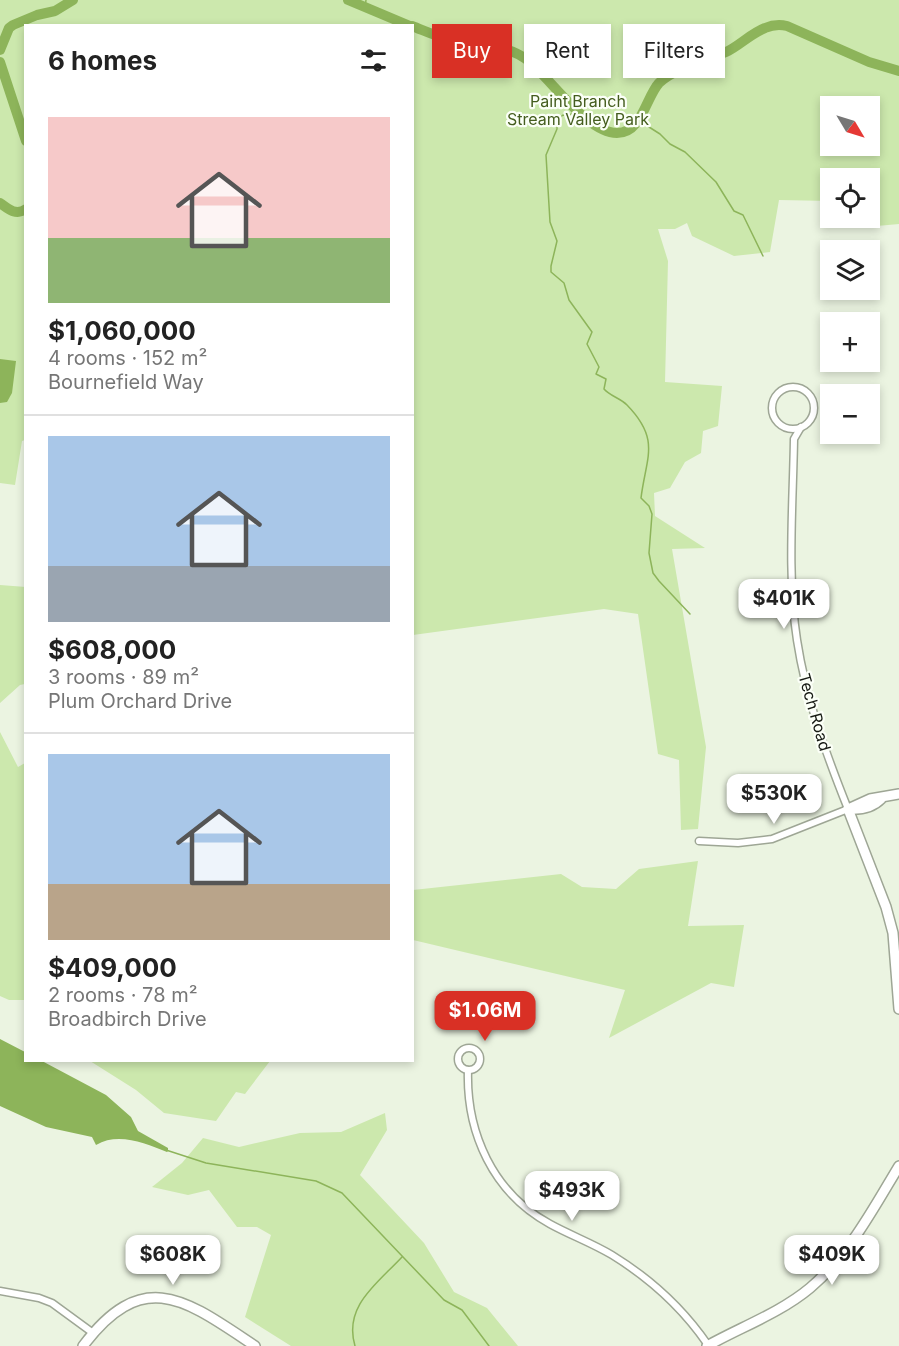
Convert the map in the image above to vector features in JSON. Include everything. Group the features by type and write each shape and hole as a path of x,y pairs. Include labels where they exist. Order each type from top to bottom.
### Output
{"street":[{"name":"Tech Road","path":"794,439 776,420 772,406 779,392 784,388 795,387 806,390 814,402 812,418 801,427 794,439 793,590 797,638 816,721 886,907 893,933 899,1009"},
{"path":"785,427 801,427"},
{"path":"699,841 738,843 772,839 848,809 859,810 869,807 883,797 899,794"},
{"path":"468,1070 467,1092 476,1137 483,1155 509,1192 548,1224 609,1253 636,1270 680,1308 707,1345 788,1303 818,1281 856,1236 899,1166"},
{"path":"0,1291 39,1298 52,1303 93,1333"},
{"path":"83,1346 106,1318 120,1308 150,1299 167,1298 184,1302 202,1311 255,1346"}],"green space":[{"name":"Paint Branch Stream Valley Park","path":"0,0 899,0 899,224 880,226 880,168 820,168 820,201 779,200 770,252 734,256 692,236 687,223 675,229 658,229 668,261 665,382 722,386 718,426 703,431 701,453 685,462 670,488 654,493 655,516 705,548 672,549 706,747 698,829 681,830 679,760 658,754 638,614 604,609 414,635 414,24 24,24 24,440 22,441 15,485 0,483"},
{"path":"0,585 24,587 24,684 20,685 0,703"},
{"path":"0,732 18,767 24,764 24,1000 9,1000 0,996"},
{"path":"698,861 688,926 744,925 734,987 711,983 609,1038 625,990 414,940 414,890 561,874 582,887 616,889 639,869"},
{"path":"92,1062 269,1062 245,1094 236,1092 216,1121 164,1113 136,1090"},
{"path":"385,1113 387,1130 360,1175 424,1243 454,1292 487,1308 518,1346 291,1346 245,1317 271,1235 257,1227 237,1227 209,1190 188,1195 152,1187 182,1163 203,1138 239,1147 300,1133 341,1132"}],"shaded area":[{"path":"0,359 16,361 12,393 7,402 0,403"},
{"path":"0,1039 24,1051 24,1062 44,1062 106,1095 131,1117 138,1131 168,1148 168,1151 141,1142 122,1139 104,1141 96,1145 92,1137 46,1127 0,1106"}],"waterway":[{"path":"0,50 9,28 13,25 37,15 55,11 73,0"},
{"path":"348,0 405,24"},
{"path":"365,8 366,0"},
{"path":"414,27 446,39 509,50 518,54 536,67 569,103 593,124 605,131 617,133 625,131 638,121 654,89 665,78 726,52 768,27 787,26 869,62 899,71"},
{"path":"0,62 24,135"},
{"path":"577,110 557,120 557,129 546,155 550,222 557,241 551,272 564,283 569,300 592,332 587,344 599,367 596,374 606,379 604,389 627,405 638,417 644,429 649,449 641,498 649,506 652,514 649,553 653,573 690,614"},
{"path":"638,120 660,134 670,144 685,152 716,182 734,211 743,215 763,256"},
{"path":"0,203 15,212 24,210"},
{"path":"166,1150 206,1163 316,1181 342,1193 444,1300 462,1310 489,1346"},
{"path":"355,1346 353,1332 358,1307 373,1286 402,1257"}]}
